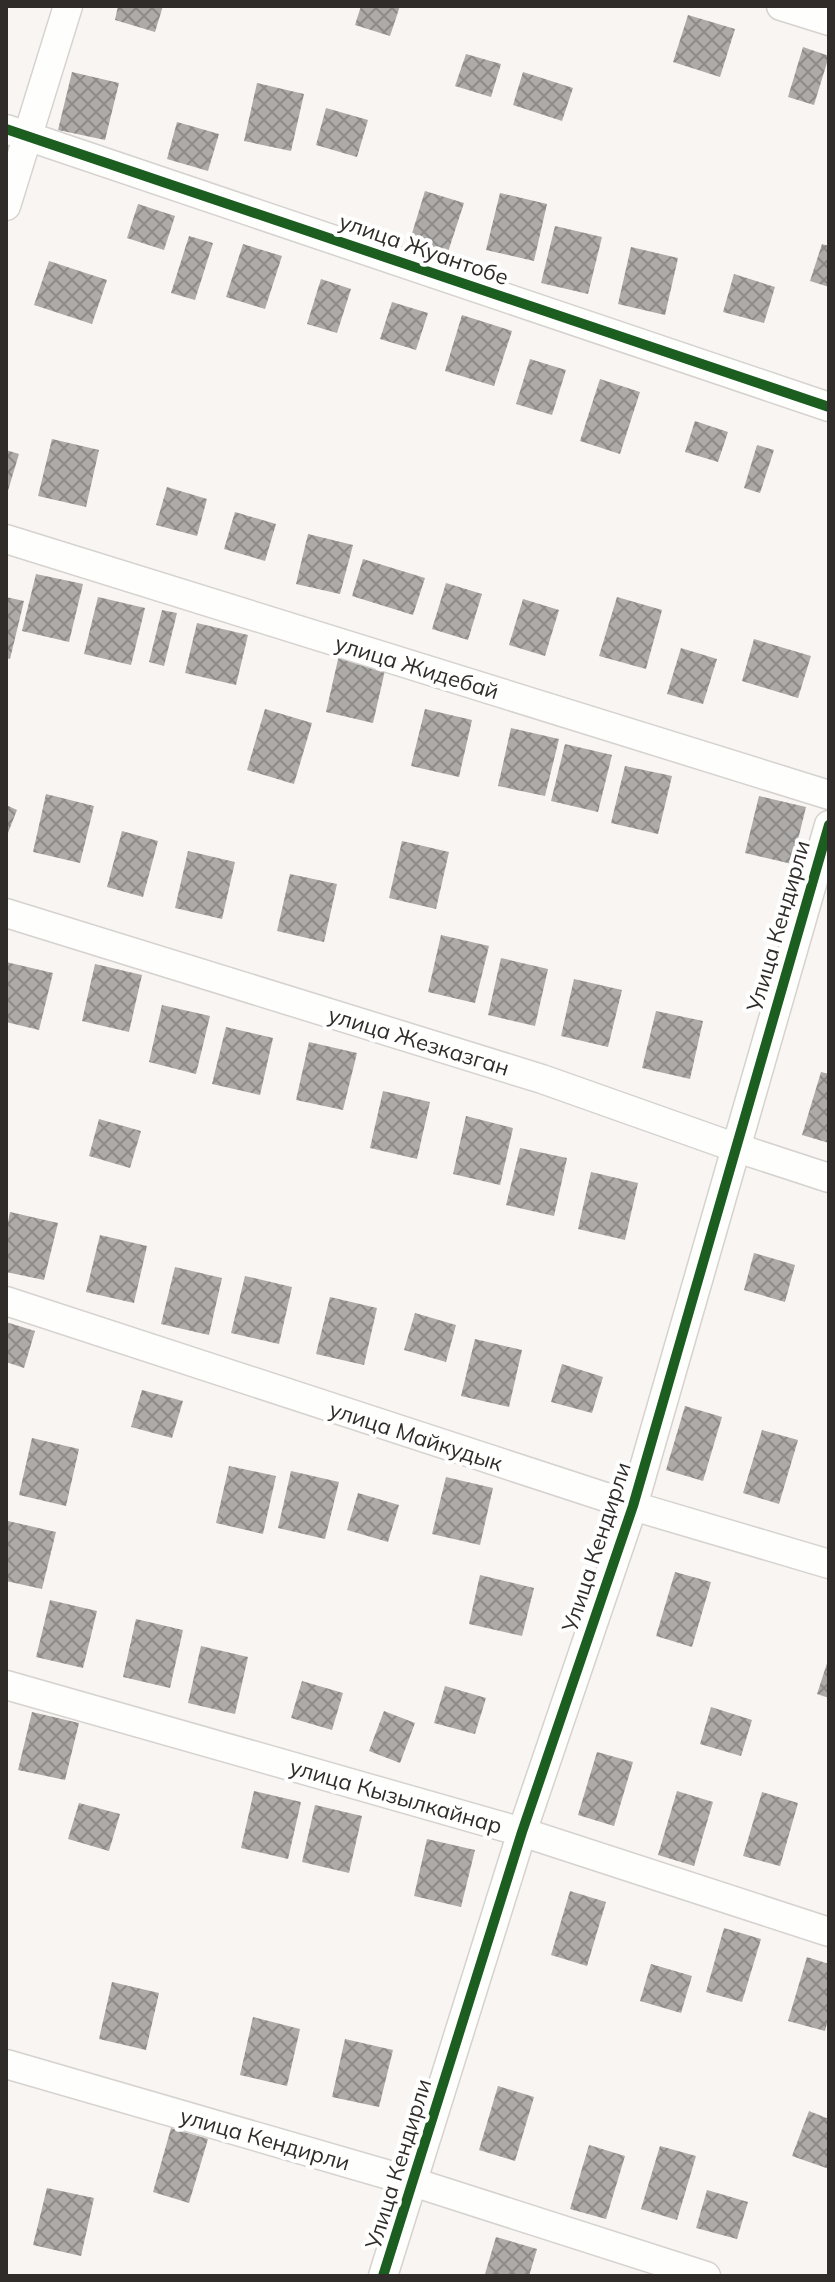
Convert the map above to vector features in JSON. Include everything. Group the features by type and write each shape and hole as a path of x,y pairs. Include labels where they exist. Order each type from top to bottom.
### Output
{"street":[{"path":"6,206 16,132 68,6"},
{"path":"781,6 829,21"},
{"name":"улица Жуантобе","path":"16,132 829,407"},
{"name":"улица Жидебай","path":"6,539 829,795"},
{"name":"Улица Кендирли","path":"383,2276 522,1832 633,1506 829,825"},
{"name":"улица Жезказган","path":"6,913 542,1079 829,1178"},
{"name":"улица Майкудык","path":"6,1301 633,1506 829,1564"},
{"name":"улица Кызылкайнар","path":"6,1685 522,1832 829,1932"},
{"name":"улица Кендирли","path":"6,2064 413,2182 706,2276"}],"building":[{"path":"118,6 163,6 155,32 115,20"},
{"path":"361,6 400,6 390,36 355,25"},
{"path":"688,15 735,29 720,77 673,62"},
{"path":"803,47 829,56 814,105 788,97"},
{"path":"466,54 501,64 491,97 455,86"},
{"path":"72,72 119,83 105,140 58,130"},
{"path":"523,72 573,88 562,121 513,105"},
{"path":"257,83 304,94 291,151 244,141"},
{"path":"326,108 368,120 357,157 316,145"},
{"path":"177,122 219,134 208,171 167,159"},
{"path":"425,191 464,203 448,252 410,240"},
{"path":"500,193 547,204 534,261 486,250"},
{"path":"138,204 175,216 164,250 127,238"},
{"path":"555,226 602,237 588,294 541,283"},
{"path":"189,236 213,243 195,300 171,293"},
{"path":"243,244 282,256 265,309 226,297"},
{"path":"822,244 829,246 829,287 810,281"},
{"path":"631,247 678,258 665,315 618,304"},
{"path":"49,261 107,280 92,324 34,305"},
{"path":"734,274 775,287 764,323 723,312"},
{"path":"321,279 351,289 337,333 307,324"},
{"path":"392,302 428,313 416,350 380,339"},
{"path":"462,315 512,331 494,386 445,371"},
{"path":"530,359 566,370 552,415 516,404"},
{"path":"600,379 640,392 620,454 580,441"},
{"path":"695,421 728,432 718,462 685,452"},
{"path":"52,439 99,450 86,507 38,496"},
{"path":"757,445 774,450 760,493 744,488"},
{"path":"6,450 19,454 7,494 6,494"},
{"path":"167,487 207,499 197,536 156,525"},
{"path":"235,512 276,524 265,561 224,549"},
{"path":"308,534 353,545 340,594 296,584"},
{"path":"363,559 425,578 413,615 352,596"},
{"path":"36,574 83,584 69,642 22,631"},
{"path":"446,583 482,594 468,640 432,629"},
{"path":"6,597 24,601 10,659 6,658"},
{"path":"98,597 145,608 131,665 84,654"},
{"path":"617,597 662,610 646,669 599,656"},
{"path":"523,599 559,610 545,656 509,645"},
{"path":"162,610 177,613 164,666 149,662"},
{"path":"197,623 248,635 236,685 185,673"},
{"path":"754,639 811,656 798,698 742,681"},
{"path":"681,648 717,659 703,704 667,694"},
{"path":"339,655 386,666 373,723 326,712"},
{"path":"265,709 312,723 294,784 247,770"},
{"path":"425,709 472,720 459,777 411,766"},
{"path":"511,728 559,739 545,796 498,786"},
{"path":"565,744 612,755 598,812 551,801"},
{"path":"625,766 672,776 658,834 611,823"},
{"path":"46,794 94,806 80,863 33,852"},
{"path":"759,796 806,807 792,864 745,853"},
{"path":"6,805 17,810 6,838"},
{"path":"122,831 158,841 143,897 107,887"},
{"path":"402,841 449,852 436,909 389,898"},
{"path":"188,851 235,862 222,919 175,908"},
{"path":"290,874 337,884 324,942 277,931"},
{"path":"441,935 489,946 475,1003 428,992"},
{"path":"501,958 548,969 535,1026 488,1015"},
{"path":"6,962 53,973 39,1030 6,1022"},
{"path":"95,964 142,975 129,1032 82,1021"},
{"path":"574,979 622,990 608,1047 561,1036"},
{"path":"162,1005 210,1016 196,1074 149,1062"},
{"path":"656,1011 703,1021 690,1079 642,1068"},
{"path":"226,1027 273,1038 260,1095 212,1084"},
{"path":"309,1042 357,1053 343,1110 296,1100"},
{"path":"821,1072 829,1074 829,1143 802,1135"},
{"path":"383,1091 430,1102 417,1159 370,1148"},
{"path":"466,1116 513,1128 500,1185 453,1174"},
{"path":"99,1119 141,1131 130,1168 89,1156"},
{"path":"520,1148 567,1158 554,1216 506,1205"},
{"path":"591,1172 638,1183 625,1240 578,1229"},
{"path":"10,1212 58,1223 44,1280 6,1272 6,1232"},
{"path":"100,1235 147,1246 134,1303 86,1292"},
{"path":"754,1253 795,1265 785,1302 744,1290"},
{"path":"175,1267 222,1278 209,1335 161,1324"},
{"path":"245,1276 292,1287 279,1344 231,1333"},
{"path":"330,1297 377,1308 364,1365 316,1354"},
{"path":"415,1313 456,1325 446,1362 404,1350"},
{"path":"6,1322 35,1331 24,1368 6,1362"},
{"path":"475,1339 522,1350 509,1407 461,1396"},
{"path":"562,1364 603,1377 592,1413 551,1402"},
{"path":"142,1390 183,1401 172,1438 131,1427"},
{"path":"685,1406 722,1417 703,1481 666,1470"},
{"path":"762,1430 798,1440 779,1504 743,1493"},
{"path":"32,1438 79,1449 66,1506 19,1495"},
{"path":"229,1466 276,1476 263,1534 216,1523"},
{"path":"291,1471 339,1482 325,1539 278,1528"},
{"path":"446,1477 493,1488 480,1545 432,1534"},
{"path":"358,1493 399,1505 388,1542 347,1530"},
{"path":"8,1521 56,1532 42,1589 6,1581"},
{"path":"675,1572 711,1582 692,1647 656,1636"},
{"path":"480,1575 534,1588 522,1636 469,1624"},
{"path":"50,1600 97,1611 83,1668 36,1657"},
{"path":"136,1619 183,1630 170,1688 123,1677"},
{"path":"201,1646 248,1657 235,1714 188,1703"},
{"path":"829,1657 829,1698 817,1694"},
{"path":"302,1681 343,1693 332,1730 291,1718"},
{"path":"445,1686 486,1698 475,1734 434,1723"},
{"path":"711,1707 752,1720 741,1756 700,1744"},
{"path":"384,1711 415,1723 400,1763 369,1751"},
{"path":"32,1712 79,1723 65,1780 18,1770"},
{"path":"597,1752 633,1762 614,1826 578,1815"},
{"path":"254,1791 301,1802 288,1859 241,1848"},
{"path":"677,1791 713,1802 694,1866 658,1855"},
{"path":"762,1792 798,1803 780,1866 743,1856"},
{"path":"79,1803 120,1814 109,1851 68,1839"},
{"path":"315,1805 362,1816 349,1873 302,1862"},
{"path":"427,1839 475,1850 461,1907 414,1896"},
{"path":"570,1891 606,1902 587,1966 551,1955"},
{"path":"724,1928 761,1939 742,2002 706,1992"},
{"path":"807,1957 829,1964 829,2016 825,2031 788,2021"},
{"path":"651,1964 692,1976 681,2013 640,2001"},
{"path":"112,1982 159,1993 146,2050 99,2039"},
{"path":"253,2017 300,2029 287,2086 240,2075"},
{"path":"345,2039 393,2050 379,2107 332,2097"},
{"path":"498,2086 534,2097 515,2161 479,2150"},
{"path":"809,2111 829,2119 829,2169 792,2156"},
{"path":"171,2128 208,2139 189,2203 153,2192"},
{"path":"589,2145 625,2156 606,2219 570,2209"},
{"path":"660,2146 696,2156 677,2220 641,2209"},
{"path":"47,2188 94,2198 81,2256 33,2245"},
{"path":"707,2190 748,2202 737,2239 696,2228"},
{"path":"496,2237 537,2249 529,2276 485,2274"}],"cycle path":[{"path":"6,129 829,407"},
{"path":"383,2276 522,1832 633,1506 829,825"}]}
